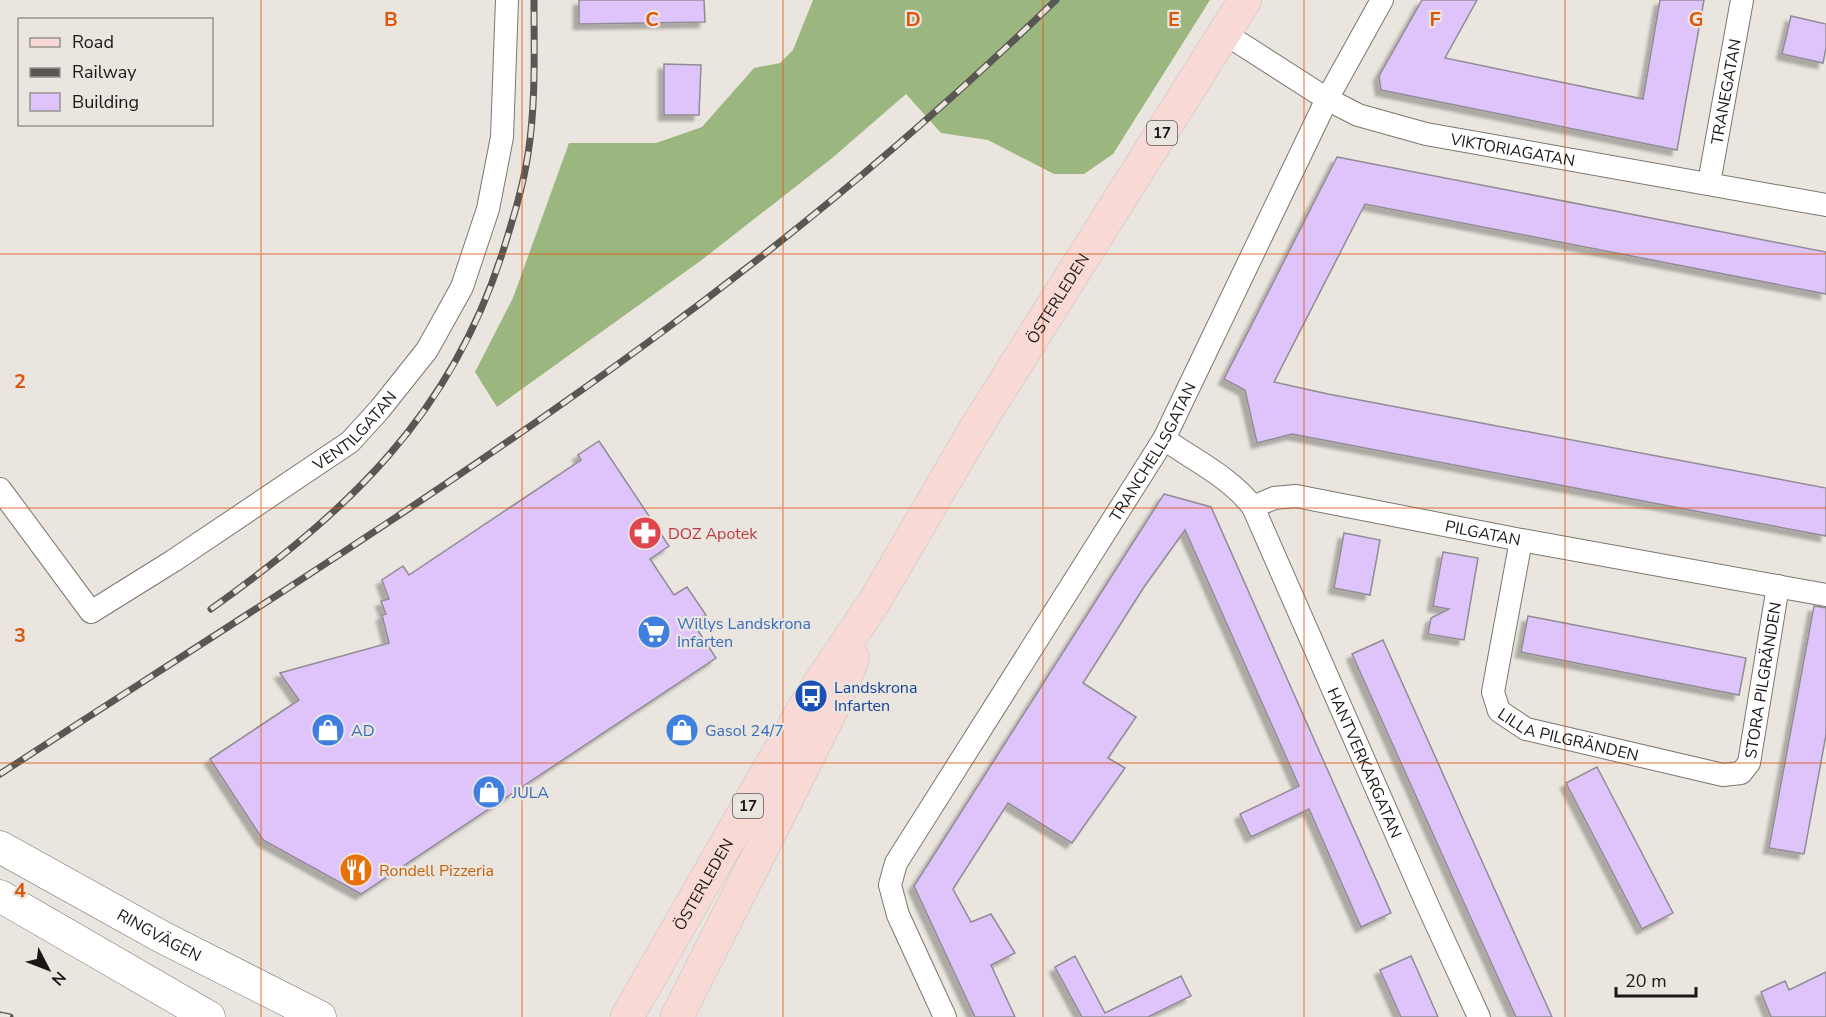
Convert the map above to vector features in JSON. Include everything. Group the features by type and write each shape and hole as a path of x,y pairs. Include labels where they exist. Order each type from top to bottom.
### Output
{"main road":[{"name":"ÖSTERLEDEN","path":"627,1017 811,696 876,599 974,431 1245,0"},
{"name":"ÖSTERLEDEN","path":"677,1017 833,707 876,599"},
{"name":"RINGVÄGEN","path":"0,847 162,937 320,1017"},
{"path":"0,896 210,1017"}],"street":[{"name":"VENTILGATAN","path":"0,489 92,612 173,561 350,442 380,409 427,350 462,287 488,209 502,136 507,0"},
{"name":"TRANCHELLSGATAN","path":"945,1017 898,915 890,885 896,863 1164,439 1327,99 1382,0"},
{"name":"TRANEGATAN","path":"1708,183 1742,0"},
{"name":"VIKTORIAGATAN","path":"1224,33 1327,99 1358,115 1426,134 1826,205"},
{"path":"1164,439 1228,482 1253,507"},
{"name":"PILGATAN","path":"1253,507 1274,498 1296,496 1826,596"},
{"name":"HANTVERKARGATAN","path":"1253,507 1479,1017"},
{"name":"LILLA PILGRÄNDEN","path":"1521,540 1492,692 1499,711 1526,729 1556,737 1724,775 1741,773"},
{"name":"STORA PILGRÄNDEN","path":"1741,773 1749,763 1755,738 1778,586"}],"green space":[{"path":"813,0 1210,0 1113,154 1084,174 1054,174 988,140 941,133 906,94 831,159 703,259 497,407 475,372 513,298 569,143 656,143 702,127 754,68 780,63 793,50"}],"building":[{"path":"579,0 704,0 705,22 579,24"},
{"path":"1422,0 1477,0 1445,58 1643,99 1660,0 1704,0 1677,150 1381,90 1379,76"},
{"path":"1791,16 1826,24 1826,48 1823,63 1782,54"},
{"path":"664,64 701,65 699,115 664,115"},
{"path":"1337,157 1826,252 1826,294 1365,204 1274,382 1826,488 1826,536 1292,434 1257,443 1245,390 1224,379"},
{"path":"599,441 669,546 650,559 674,595 687,587 706,615 693,623 716,658 361,894 263,840 210,759 299,700 280,673 389,643 382,615 386,614 381,601 389,599 382,580 403,566 409,575 581,460 578,455"},
{"path":"1164,494 1211,507 1391,913 1361,927 1309,809 1251,837 1240,814 1299,786 1185,530 1144,587 1083,683 1136,717 1108,758 1125,768 1072,843 1008,803 953,889 971,922 991,914 1015,953 991,965 1015,1017 975,1017 914,886"},
{"path":"1344,533 1380,540 1370,595 1334,588"},
{"path":"1443,552 1478,558 1464,640 1428,634 1431,618 1449,609 1433,606"},
{"path":"1814,606 1826,608 1826,735 1804,854 1769,848"},
{"path":"1528,616 1746,658 1739,695 1521,652"},
{"path":"1383,640 1552,1017 1516,1017 1352,654"},
{"path":"1597,767 1673,913 1642,929 1566,783"},
{"path":"1075,956 1105,1013 1181,976 1191,996 1148,1017 1082,1017 1055,967"},
{"path":"1411,956 1438,1017 1401,1017 1380,970"},
{"path":"1826,972 1826,1017 1771,1017 1761,992 1785,981 1789,990"}],"railway":[{"path":"211,609 307,535 350,496 389,455 424,411 454,363 481,310 503,251 523,179 532,116 534,0"},
{"path":"0,774 408,509 647,343 754,263 858,179 1008,46 1056,0"},
{"path":"0,1015 10,1017"}],"place":[{"name":"DOZ Apotek","path":"645,533"},
{"name":"Willys Landskrona Infarten","path":"654,632"},
{"name":"Landskrona Infarten","path":"811,696"},
{"name":"AD","path":"328,730"},
{"name":"Gasol 24/7","path":"682,730"},
{"name":"JULA","path":"489,792"},
{"name":"Rondell Pizzeria","path":"356,870"}]}
